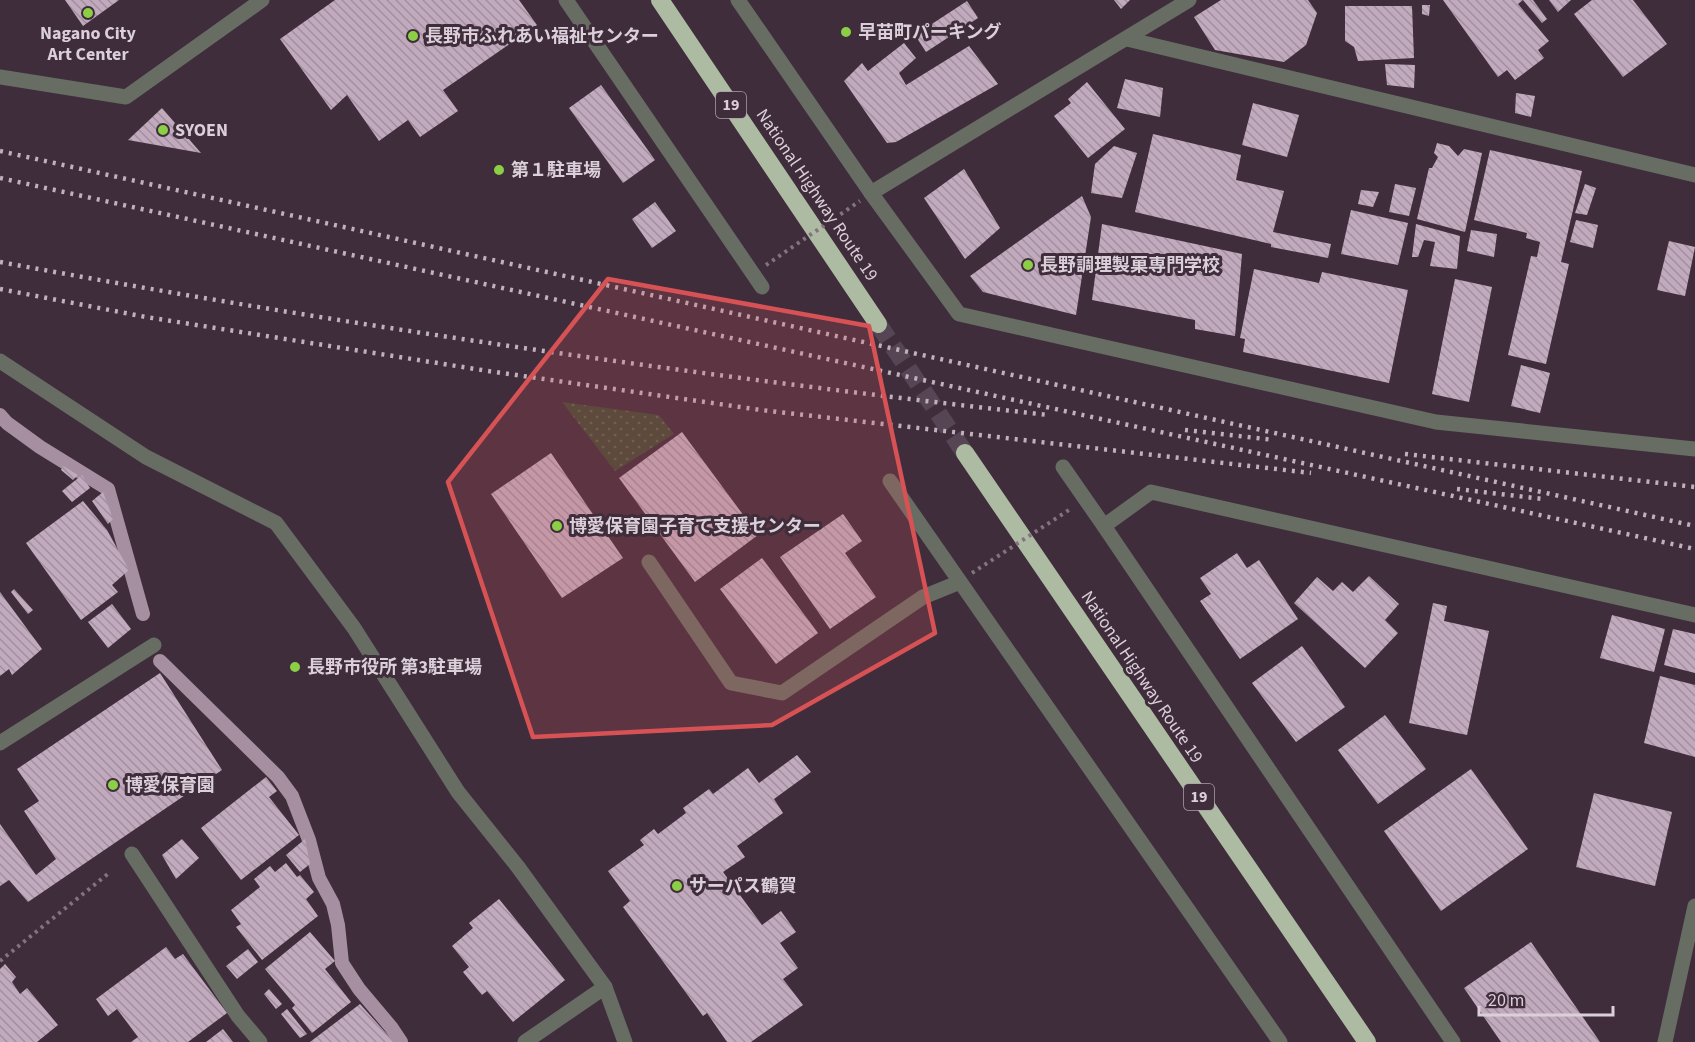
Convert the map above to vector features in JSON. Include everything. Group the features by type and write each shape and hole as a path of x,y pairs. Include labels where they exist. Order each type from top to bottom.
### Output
{"highway":[{"name":"National Highway Route 19","path":"660,0 878,324"},
{"name":"National Highway Route 19","path":"965,453 1367,1042"}],"street":[{"path":"0,77 126,97 262,0"},
{"path":"566,0 762,287"},
{"path":"738,0 866,197 959,314 1436,422 1695,449"},
{"path":"866,197 1189,0"},
{"path":"1127,39 1695,175"},
{"path":"0,361 146,457 276,523 354,628 458,792 518,867 605,987 625,1042"},
{"path":"1064,467 1453,1042"},
{"path":"890,481 966,578 1280,1042"},
{"path":"1104,526 1151,492 1695,615"},
{"path":"649,562 731,683 782,693 923,597 966,578"},
{"path":"0,743 154,645"},
{"path":"132,854 238,1016 260,1042"},
{"path":"1665,1042 1695,906"},
{"path":"525,1042 605,987"}],"path":[{"path":"766,265 866,197"},
{"path":"966,578 1072,508"},
{"path":"0,961 132,854"}],"highlighted area":[{"path":"608,279 869,326 935,633 772,725 533,737 448,482"}],"green space":[{"path":"562,402 659,415 674,434 615,471"}],"building":[{"name":"Nagano City Art Center","path":"65,0 119,0 83,26"},
{"path":"335,0 519,0 537,25 443,90 458,111 420,137 408,120 379,141 347,95 331,110 280,39"},
{"path":"1114,0 1130,0 1121,9"},
{"path":"1221,0 1308,0 1317,13 1306,45 1284,62 1215,50 1194,17"},
{"path":"1443,0 1523,0 1518,4 1549,41 1538,50 1544,58 1515,80 1507,70 1498,77"},
{"path":"1523,0 1533,0 1547,19 1542,23"},
{"path":"1549,0 1571,0 1558,12"},
{"path":"1592,0 1633,0 1667,44 1623,77 1574,14"},
{"path":"967,1 978,18 926,52 915,35"},
{"path":"1422,5 1430,5 1429,16 1422,14"},
{"path":"1345,6 1412,6 1414,58 1358,61 1354,47 1345,41"},
{"path":"904,43 916,58 899,73 906,85 969,46 998,84 896,142 887,143 844,81 862,63 868,71"},
{"path":"1385,64 1415,65 1414,88 1387,85"},
{"path":"1125,79 1163,88 1160,117 1117,108"},
{"path":"1087,82 1125,129 1088,158 1054,116 1071,103 1068,99"},
{"path":"601,85 655,160 623,183 569,108"},
{"path":"1516,93 1535,96 1531,117 1515,113"},
{"path":"1253,103 1299,115 1287,157 1242,145"},
{"path":"162,108 201,153 128,140"},
{"path":"1153,134 1241,155 1236,180 1284,191 1273,232 1331,244 1328,258 1271,247 1271,244 1135,212"},
{"path":"1437,143 1449,146 1458,156 1464,149 1482,153 1465,232 1417,219 1429,168 1432,168 1438,157 1434,153"},
{"path":"1114,146 1137,153 1122,198 1091,193 1095,164"},
{"path":"1490,150 1582,171 1561,262 1569,264 1546,364 1508,355 1531,256 1537,257 1540,242 1526,238 1527,233 1474,220"},
{"path":"964,169 1000,228 965,259 924,198"},
{"path":"1395,184 1416,188 1409,216 1389,212"},
{"path":"1585,184 1596,188 1587,215 1575,213"},
{"path":"1361,190 1379,192 1373,207 1358,204"},
{"path":"1082,196 1091,217 1076,315 983,292 970,276"},
{"path":"655,202 676,231 652,248 632,219"},
{"path":"1351,210 1408,223 1398,265 1341,254"},
{"path":"1576,220 1598,225 1593,248 1570,242"},
{"path":"1102,224 1242,254 1235,336 1195,329 1195,320 1092,300"},
{"path":"1416,224 1460,236 1457,269 1430,266 1435,242 1424,240 1418,257 1412,257"},
{"path":"1471,230 1497,234 1494,257 1467,251"},
{"path":"1669,241 1695,247 1685,296 1657,290"},
{"path":"1254,269 1319,283 1322,272 1408,290 1389,383 1243,352 1245,339 1240,338"},
{"path":"1455,279 1492,287 1469,402 1432,394"},
{"path":"1521,365 1550,373 1540,413 1511,406"},
{"path":"682,432 758,535 695,582 619,478"},
{"name":"博愛保育園子育て支援センター","path":"551,453 623,558 562,598 491,494"},
{"path":"63,466 78,475 73,480 61,470"},
{"path":"82,475 90,488 72,502 62,491"},
{"path":"103,492 113,519 108,524 92,501"},
{"path":"83,501 107,530 129,570 112,585 118,592 81,620 26,543"},
{"path":"843,514 862,541 845,553 876,597 830,629 780,557"},
{"path":"1237,553 1247,568 1259,560 1298,619 1240,659 1200,601 1211,594 1200,578"},
{"path":"762,558 818,633 776,664 720,589"},
{"path":"1369,576 1399,604 1385,620 1398,633 1365,668 1294,603 1317,577 1333,591 1342,582 1353,592"},
{"path":"14,589 33,610 28,614 11,592"},
{"path":"0,592 42,649 12,675 9,669 0,676"},
{"path":"1433,603 1447,606 1444,621 1489,631 1467,735 1409,723"},
{"path":"112,604 131,629 108,648 88,622"},
{"path":"1612,615 1665,629 1654,672 1600,658"},
{"path":"1673,629 1695,634 1695,673 1664,665"},
{"path":"1302,646 1345,707 1296,742 1252,683"},
{"name":"博愛保育園","path":"160,673 222,770 28,902 9,880 0,886 0,824 36,875 56,859 24,811 39,801 17,769"},
{"path":"1660,676 1695,685 1695,757 1644,743"},
{"path":"1385,715 1426,769 1378,804 1338,750"},
{"name":"サーパス鶴賀","path":"797,755 811,772 774,799 783,813 737,846 745,857 723,872 762,925 781,911 796,932 780,943 798,968 783,979 803,1005 751,1042 727,1042 707,1013 703,1016 623,907 630,901 608,871 644,845 640,840 654,829 658,834 686,813 683,808 709,789 713,794 748,768 759,783"},
{"path":"1471,769 1528,849 1441,911 1384,831"},
{"path":"266,777 277,791 269,797 299,835 241,880 201,828"},
{"path":"1594,793 1672,812 1655,886 1576,867"},
{"path":"182,839 199,858 176,879 162,855"},
{"path":"305,839 310,864 300,872 286,855"},
{"path":"286,863 297,877 300,875 314,892 306,899 318,916 262,960 236,927 241,924 231,910 260,887 254,879 270,866 275,872"},
{"path":"499,899 565,980 513,1022 487,991 482,995 463,972 469,967 452,946 473,928 469,923"},
{"path":"310,932 335,961 325,969 351,1002 312,1033 292,1008 295,1005 265,969"},
{"path":"1531,942 1600,1042 1501,1042 1464,988"},
{"path":"166,947 175,959 183,954 227,1013 188,1042 131,1042 138,1037 117,1009 108,1016 96,999"},
{"path":"248,949 258,962 237,979 226,966"},
{"path":"5,964 16,977 12,982 20,994 27,988 58,1025 37,1042 0,1042 0,969"},
{"path":"269,989 282,1004 276,1009 264,994"},
{"path":"360,1004 394,1042 310,1042"},
{"path":"287,1009 307,1034 300,1038 281,1014"},
{"path":"223,1029 233,1042 206,1042"}],"waterway":[{"path":"0,415 7,423 40,447 108,489 143,614"},
{"path":"160,661 278,777 292,796 309,840 319,878 333,904 342,963 359,989 401,1042"}],"tunnel":[{"path":"878,324 965,453"}],"railway":[{"path":"0,151 1695,526"},
{"path":"0,178 1695,549"},
{"path":"0,262 261,307 522,348 785,384 1048,415"},
{"path":"0,289 146,317 488,371 761,410 1311,473"},
{"path":"1185,430 1274,440"},
{"path":"1405,454 1695,487"},
{"path":"1457,489 1543,499"}],"place":[{"name":"Nagano City Art Center","path":"88,13"},
{"name":"早苗町パーキング","path":"846,32"},
{"name":"長野市ふれあい福祉センター","path":"413,36"},
{"name":"SYOEN","path":"163,130"},
{"name":"第１駐車場","path":"499,170"},
{"name":"長野調理製菓専門学校","path":"1028,265"},
{"name":"博愛保育園子育て支援センター","path":"557,526"},
{"name":"長野市役所 第3駐車場","path":"295,667"},
{"name":"博愛保育園","path":"113,785"},
{"name":"サーパス鶴賀","path":"677,886"}]}
